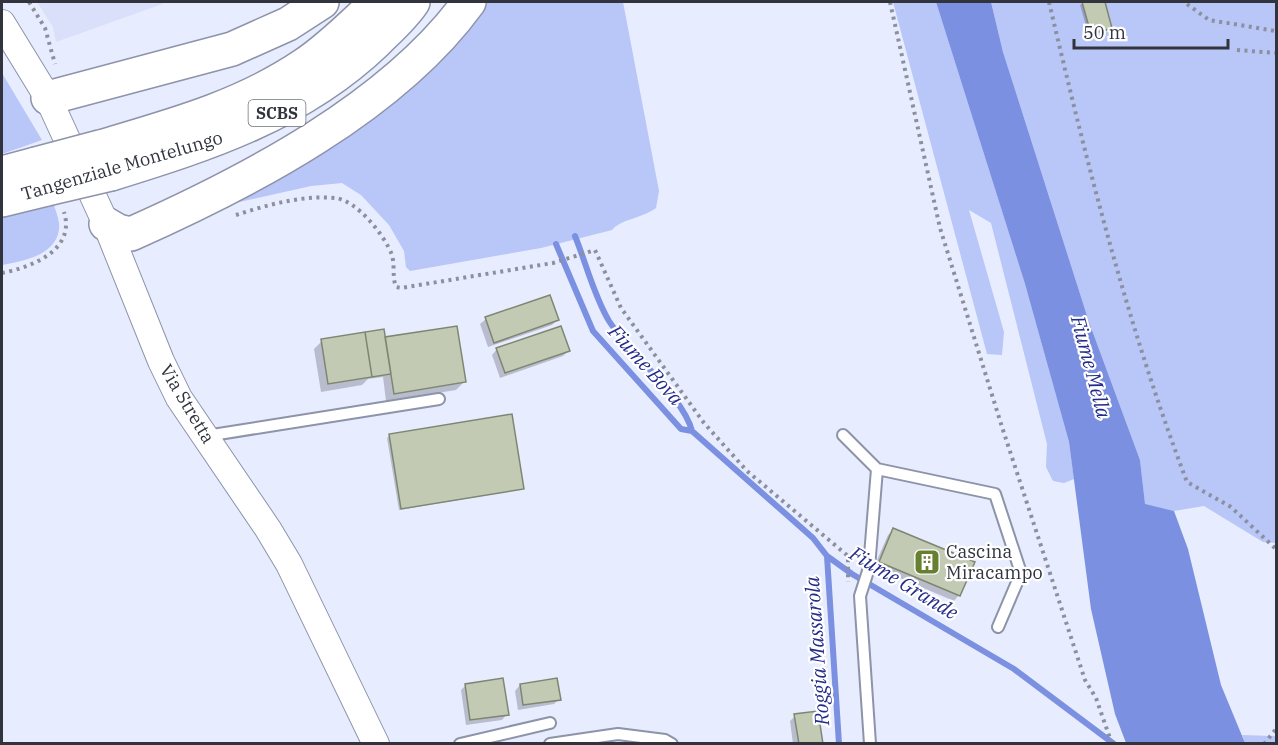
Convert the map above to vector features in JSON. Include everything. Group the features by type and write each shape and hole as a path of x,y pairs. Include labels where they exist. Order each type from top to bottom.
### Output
{"highway":[{"path":"48,98 232,49 288,24 322,2"},
{"name":"Tangenziale Montelungo","path":"2,200 48,185 271,86 306,64 377,2"},
{"name":"Tangenziale Montelungo","path":"105,160 201,146 244,130 286,109 319,89 359,58 413,2"},
{"path":"106,224 118,231 131,234 200,203 298,149 380,91 456,19 469,2"},
{"name":"Tangenziale Montelungo","path":"2,173 48,185"}],"street":[{"name":"Via Stretta","path":"2,23 48,98 106,224 160,361 179,398 289,564 376,744"}],"lane":[{"path":"206,436 439,399"},
{"path":"843,435 877,469 995,494 1021,573 998,627"},
{"path":"870,744 860,596 869,568 877,469"},
{"path":"460,744 550,723"},
{"path":"550,744 618,734 665,740 672,744"}],"path":[{"path":"890,2 940,228 1085,680 1096,698 1112,744"},
{"path":"1049,2 1090,169 1122,285 1165,425 1187,482 1231,507 1276,549"},
{"path":"1186,4 1209,20 1276,31"},
{"path":"1237,50 1276,53"},
{"path":"2,273 44,260 60,243 66,231 66,220 48,185"},
{"path":"292,201 338,198 360,211 378,231 392,255 393,280 396,287 401,288 553,263 596,250 621,308 704,423 747,471 848,556 848,588"},
{"path":"1264,744 1276,729"}],"shaded area":[{"path":"37,2 168,2 56,42 53,27"},
{"path":"484,2 623,2 659,191 656,208 621,223 612,230 541,248 410,271 406,267 404,251 389,225 361,195 342,183 311,186 230,204"},
{"path":"893,2 936,2 1025,284 1069,442 1074,479 1064,483 1053,481 1046,467 1047,444 991,223 969,210 1004,332 1002,355 987,354"},
{"path":"991,2 1276,2 1276,543 1263,542 1204,506 1174,511 1145,505 1140,460 1089,322 1003,52"},
{"path":"2,73 42,140 2,154"},
{"path":"54,205 59,229 52,245 37,256 2,265 2,218"},
{"path":"1242,735 1276,736 1276,743 1245,743"}],"water":[{"name":"Fiume Mella","path":"936,2 991,2 1003,52 1089,322 1140,460 1145,504 1174,511 1188,549 1221,685 1245,743 1126,743 1115,714 1091,609 1069,442 1025,284"}],"building":[{"path":"1082,2 1105,2 1112,28 1091,34"},
{"path":"550,295 559,320 494,343 485,317"},
{"path":"457,326 466,382 394,394 385,337"},
{"path":"561,326 570,351 505,373 496,348"},
{"path":"384,329 391,374 372,377 365,332"},
{"path":"365,332 372,377 328,384 321,339"},
{"path":"512,414 524,489 401,509 389,434"},
{"name":"Cascina Miracampo","path":"893,528 975,562 960,596 879,562"},
{"path":"503,678 509,715 470,720 465,684"},
{"path":"557,678 561,700 523,705 520,684"},
{"path":"818,711 823,744 799,744 794,714"}],"waterway":[{"path":"575,236 609,321 678,404 692,431"},
{"name":"Fiume Bova","path":"556,244 593,331 681,429 692,431"},
{"name":"Fiume Grande","path":"692,431 813,538 827,556 852,574 1014,669 1114,744"},
{"name":"Roggia Massarola","path":"827,556 839,744"}],"place":[{"name":"Cascina Miracampo","path":"927,562"}]}
